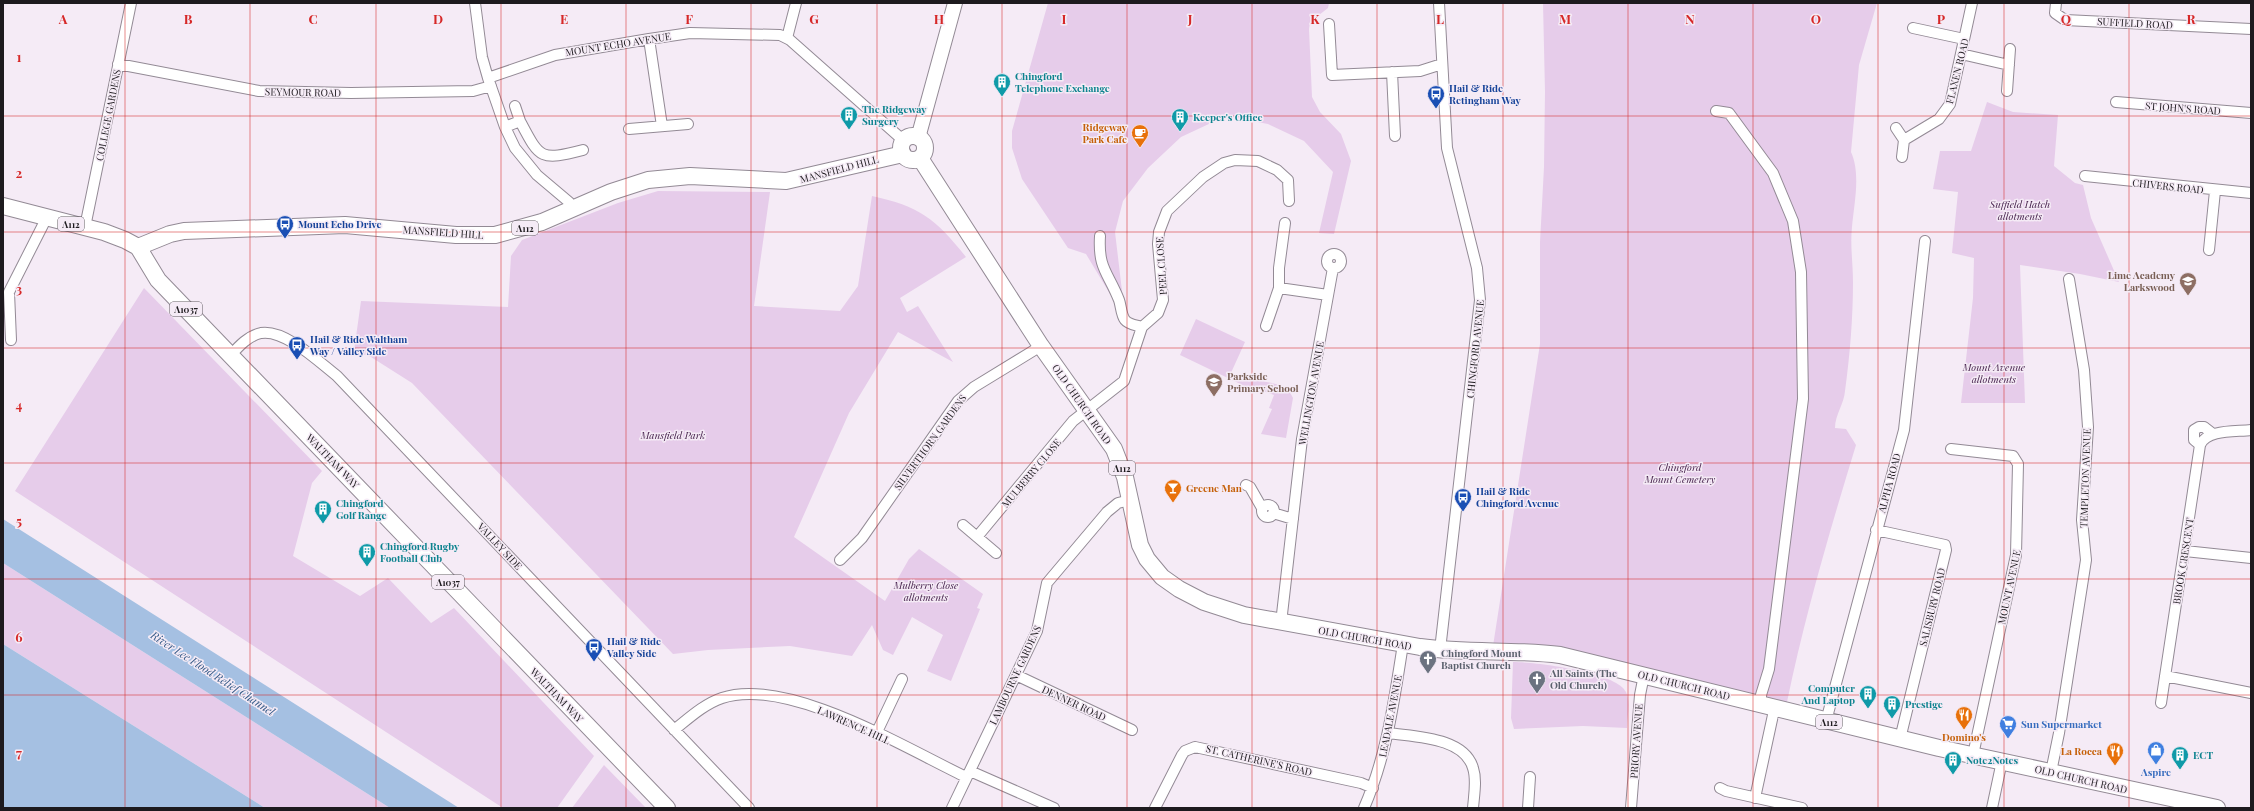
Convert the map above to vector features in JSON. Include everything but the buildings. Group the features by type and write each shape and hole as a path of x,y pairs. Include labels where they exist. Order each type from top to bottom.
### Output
{"main road":[{"path":"908,144 955,3"},
{"name":"OLD CHURCH ROAD","path":"908,144 911,160 920,158 1040,346 1114,449 1125,477 1140,545 1155,570 1170,583 1211,605 1281,623 1440,650 1538,652 1560,655 1900,739 2216,808"},
{"name":"MANSFIELD HILL","path":"138,247 170,234 184,231 282,226 359,226 456,235 495,235 519,230 573,210 632,184 661,177 690,176 786,181 908,144"},
{"name":"A112","path":"3,206 46,219 86,228 125,240 138,247"},
{"name":"WALTHAM WAY","path":"138,247 158,280 667,808"}],"street":[{"name":"COLLEGE GARDENS","path":"86,228 131,3"},
{"path":"475,3 482,57 505,127 521,157 549,186 569,202 573,210"},
{"path":"796,3 787,38 908,144"},
{"name":"CHINGFORD AVENUE","path":"1440,3 1447,148 1477,268 1480,300 1440,650"},
{"name":"FLAXEN ROAD","path":"1904,140 1939,119 1950,104 1972,3"},
{"name":"SUFFIELD ROAD","path":"2056,3 2055,13 2064,20 2251,29"},
{"path":"1329,24 1332,74 1420,71 1442,64"},
{"path":"1913,28 1964,39"},
{"name":"MOUNT ECHO AVENUE","path":"489,82 554,55 649,39 690,33 780,35 787,38"},
{"path":"649,39 662,126"},
{"path":"2007,91 2010,49"},
{"path":"1961,54 2009,65"},
{"name":"SEYMOUR ROAD","path":"118,64 259,91 351,93 473,91 489,82"},
{"path":"1392,72 1395,136"},
{"name":"ST JOHN'S ROAD","path":"2116,102 2251,113"},
{"path":"515,106 520,121 534,148 541,154 553,157 583,150"},
{"path":"1716,111 1729,113 1773,173 1793,221 1801,272 1803,399 1769,669 1761,705"},
{"path":"505,127 520,121"},
{"path":"630,129 688,124"},
{"path":"1896,128 1904,140 1902,157"},
{"name":"PEEL CLOSE","path":"1142,327 1158,313 1163,300 1158,244 1162,219 1176,202 1198,182 1224,164 1235,160 1258,161 1277,170 1288,180 1289,201"},
{"name":"CHIVERS ROAD","path":"2085,176 2214,191 2251,193"},
{"path":"2209,250 2214,191"},
{"path":"11,340 9,292 46,219"},
{"path":"1266,326 1279,288 1278,268 1285,223"},
{"path":"1085,410 1124,381 1142,327 1129,324 1124,318 1116,292 1104,272 1099,253 1100,236"},
{"name":"ALPHA ROAD","path":"1826,721 1904,430 1925,241"},
{"name":"WELLINGTON AVENUE","path":"1281,623 1302,439 1333,268"},
{"name":"TEMPLETON AVENUE","path":"2051,772 2086,560 2082,520 2088,427 2084,370 2069,279"},
{"path":"1279,288 1328,295"},
{"name":"VALLEY SIDE","path":"231,355 254,336 269,333 286,338 337,376 749,808"},
{"name":"SILVERTHORN GARDENS","path":"840,560 862,538 958,401 974,387 1040,346"},
{"name":"MULBERRY CLOSE","path":"977,537 1074,421 1085,410"},
{"name":"BROOK CRESCENT","path":"2161,703 2200,445 2207,436 2213,434 2251,430"},
{"name":"MOUNT AVENUE","path":"1951,449 2013,456 2018,464 2016,555 1973,755"},
{"path":"1246,484 1250,487 1262,508 1265,505 1271,506 1274,513 1293,519"},
{"name":"LAMBOURNE GARDENS","path":"952,808 1038,628 1043,592 1052,574 1112,508 1130,500"},
{"path":"963,525 996,553"},
{"name":"SALISBURY ROAD","path":"1876,530 1946,545 1900,739"},
{"path":"2184,551 2251,558"},
{"name":"LEADALE AVENUE","path":"1364,808 1373,788 1389,733 1403,644"},
{"name":"DENNER ROAD","path":"1016,675 1132,730"},
{"name":"PRIORY AVENUE","path":"1631,808 1640,695 1644,675"},
{"path":"2165,676 2251,693"},
{"path":"876,734 902,679"},
{"name":"LAWRENCE HILL","path":"674,730 709,705 722,698 756,695 790,700 813,706 968,774 1054,808"},
{"path":"1755,798 1774,715 1778,710"},
{"path":"1389,733 1448,744 1466,756 1471,763 1475,778 1473,808"},
{"name":"ST. CATHERINE'S ROAD","path":"1155,808 1182,755 1185,751 1195,747 1361,784 1373,788"},
{"path":"1992,808 2002,761"},
{"path":"1528,808 1530,777"},
{"path":"1720,788 1755,798 1802,808"}],"green space":[{"path":"1048,3 1329,3 1328,8 1310,22 1309,29 1312,97 1320,112 1341,134 1351,161 1334,234 1319,233 1333,172 1304,141 1268,124 1226,116 1181,137 1148,168 1123,201 1115,232 1122,291 1110,294 1086,254 1068,248 1022,179 1012,148 1012,131"},
{"name":"Chingford Mount Cemetery","path":"1543,3 1877,3 1859,65 1851,152 1856,170 1855,199 1851,234 1853,282 1852,322 1844,396 1835,423 1835,428 1846,429 1856,445 1818,573 1787,702 1545,645 1493,646 1540,344 1540,242 1544,167 1545,92"},
{"path":"1987,102 2013,112 2058,115 2054,166 2075,183 2083,185 2091,218 2119,282 2080,274 2020,265 2025,403 1961,403 1973,298 1974,258 1952,253 1958,192 1933,189 1940,151 1971,151"},
{"name":"Mansfield Park","path":"658,191 770,192 754,306 840,311 858,286 872,196 902,204 925,216 945,233 966,257 900,298 907,312 918,306 953,362 898,332 849,413 794,537 885,601 909,559 919,549 983,594 977,608 980,609 951,681 927,671 943,635 912,617 893,655 883,650 872,625 852,656 790,646 708,650 673,654 412,383 371,357 354,351 361,301 508,307 511,256 522,240 618,203"},
{"path":"144,288 322,471 312,483 293,556 360,596 388,578 431,623 454,608 594,756 557,808 503,808 15,491"},
{"path":"1196,319 1245,342 1230,375 1238,378 1274,383 1282,386 1288,391 1293,398 1286,438 1261,434 1272,409 1269,408 1274,395 1258,389 1255,391 1180,355"},
{"path":"3,563 390,808 265,808 3,644"},
{"path":"1513,662 1556,666 1592,674 1608,679 1619,685 1626,692 1628,700 1627,728 1583,726 1514,729 1511,718"},
{"path":"604,765 646,808 572,808"}],"water":[{"name":"River Lee Flood Relief Channel","path":"3,519 459,808 390,808 3,563"},
{"path":"3,644 265,808 3,808"}],"place":[{"name":"Chingford Telephone Exchange","path":"1002,97"},
{"name":"Hail & Ride Retingham Way","path":"1436,109"},
{"name":"The Ridgeway Surgery","path":"849,130"},
{"name":"Keeper's Office","path":"1180,132"},
{"name":"Ridgeway Park Cafe","path":"1140,148"},
{"name":"Mount Echo Drive","path":"285,239"},
{"name":"Lime Academy Larkswood","path":"2188,296"},
{"name":"Hail & Ride Waltham Way / Valley Side","path":"297,360"},
{"name":"Parkside Primary School","path":"1214,397"},
{"name":"Greene Man","path":"1173,503"},
{"name":"Hail & Ride Chingford Avenue","path":"1463,512"},
{"name":"Chingford Golf Range","path":"323,524"},
{"name":"Chingford Rugby Football Club","path":"367,567"},
{"name":"Hail & Ride Valley Side","path":"594,662"},
{"name":"Chingford Mount Baptist Church","path":"1428,674"},
{"name":"All Saints (The Old Church)","path":"1537,694"},
{"name":"Computer And Laptop","path":"1868,709"},
{"name":"Prestige","path":"1892,719"},
{"name":"Domino's","path":"1964,730"},
{"name":"Sun Supermarket","path":"2008,739"},
{"name":"Aspire","path":"2156,765"},
{"name":"La Rocca","path":"2115,766"},
{"name":"ECT","path":"2180,770"},
{"name":"Note2Notes","path":"1953,775"}],"park label":[{"name":"Suffield Hatch allotments","path":"2020,210"},
{"name":"Mount Avenue allotments","path":"1994,372"},
{"name":"Mulberry Close allotments","path":"926,590"}]}
